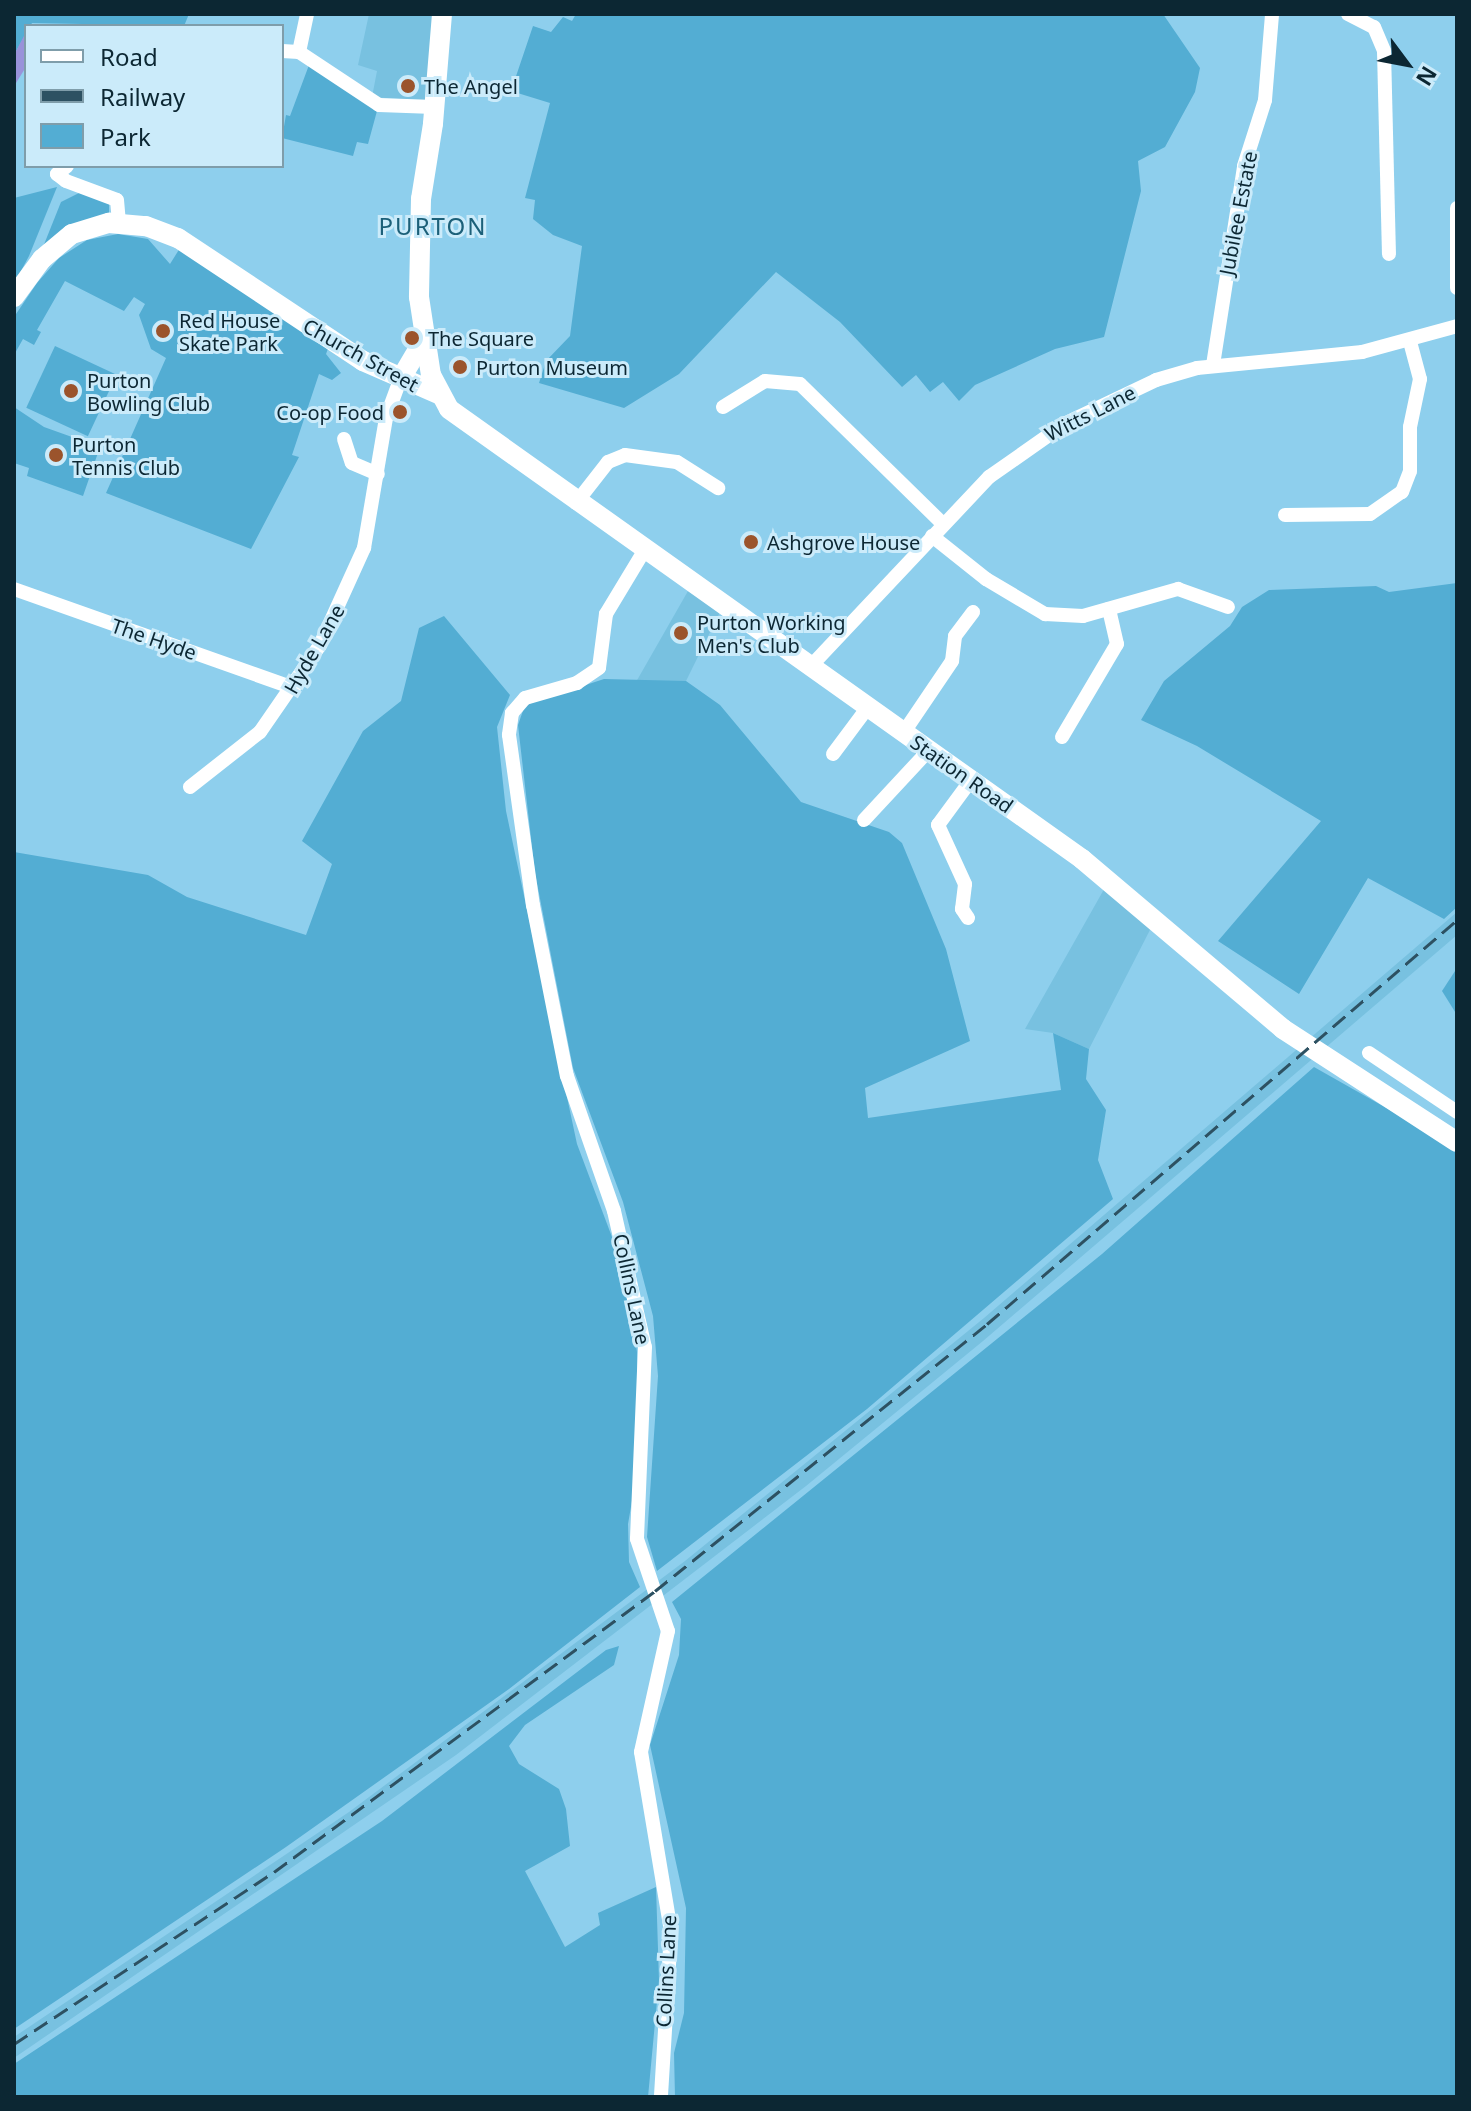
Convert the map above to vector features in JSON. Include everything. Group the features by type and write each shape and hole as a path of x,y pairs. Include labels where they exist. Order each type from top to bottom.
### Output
{"street":[{"path":"299,52 307,14"},
{"path":"438,394 423,341 419,217 434,107 442,14"},
{"name":"Jubilee Estate","path":"1213,365 1244,166 1265,100 1272,14"},
{"path":"1348,14 1374,27 1384,51 1389,254"},
{"path":"284,51 299,52 379,105 434,107"},
{"path":"62,170 114,197 119,223"},
{"path":"1457,208 1457,288"},
{"name":"Church Street","path":"14,297 42,259 65,238 86,228 119,223 172,234 306,325 400,380 438,394"},
{"name":"Witts Lane","path":"810,667 942,523 999,467 1052,431 1156,380 1213,365 1348,354 1410,342 1457,326"},
{"path":"400,380 423,341"},
{"path":"1285,515 1304,509 1370,514 1402,492 1410,471 1410,427 1420,379 1410,342"},
{"name":"Hyde Lane","path":"190,787 254,738 294,688 358,564 378,474 386,418 400,380"},
{"path":"723,407 765,381 800,384 942,523"},
{"name":"Station Road","path":"438,394 458,416 576,503 1097,870 1203,966 1296,1038 1457,1142"},
{"path":"344,439 352,463 378,474"},
{"path":"576,503 608,462 625,455 677,462 718,488"},
{"path":"932,536 986,579 1038,612 1083,616 1178,589 1228,607"},
{"name":"Collins Lane","path":"644,551 606,614 599,668 577,683 525,698 512,713 509,735 531,891 567,1076 618,1223 645,1347 638,1550 668,1631 641,1752 671,1932 661,2097"},
{"name":"The Hyde","path":"14,589 294,688"},
{"path":"1062,737 1117,644 1109,609"},
{"path":"904,732 952,661 955,636 973,612"},
{"path":"833,754 868,707"},
{"path":"864,820 929,750"},
{"path":"968,918 962,909 965,884 938,825 971,780"},
{"path":"1369,1053 1457,1112"}],"shaded area":[{"path":"369,14 433,14 429,101 372,97 377,71 358,65"},
{"path":"24,36 24,70 16,83 14,55"},
{"path":"688,591 720,612 686,681 636,682"},
{"path":"1107,884 1152,926 1089,1049 1053,1033 1025,1029"},
{"path":"1457,912 1457,935 983,1341 806,1486 456,1755 14,2058 14,2037 349,1812 685,1561 984,1318"}],"green space":[{"path":"14,14 189,14 185,24 24,24 24,37 14,55"},
{"path":"576,14 1163,14 1200,68 1195,92 1165,147 1138,161 1141,191 1104,337 1055,349 975,385 959,401 943,382 930,392 916,375 902,387 840,322 776,272 679,374 624,408 539,383 546,361 570,336 582,246 553,235 533,219 535,200 525,198 550,103 511,91 533,26 551,32 563,17 572,21"},
{"path":"309,65 377,111 368,144 357,142 353,156 284,139 286,115 290,116"},
{"path":"57,187 29,256 14,284 14,198"},
{"path":"81,192 109,203 109,215 43,247 61,202"},
{"path":"118,234 148,239 170,264 180,248 329,346 326,354 341,373 332,380 319,374 292,455 299,457 251,549 106,493 166,358 151,349 139,315 145,304 134,297 124,311 65,281 37,330 41,332 34,345 23,339 14,355 14,317 37,283 59,258 87,240"},
{"name":"Purton Bowling Club","path":"55,346 117,375 88,436 26,408"},
{"name":"Purton Tennis Club","path":"14,407 44,427 100,447 83,496 27,476 29,468 14,463"},
{"path":"1457,583 1457,907 1444,919 1368,878 1299,994 1218,941 1321,821 1197,746 1141,720 1164,681 1230,626 1242,607 1269,590 1376,586 1389,592"},
{"path":"444,616 510,695 497,727 506,811 577,1144 624,1269 637,1352 637,1472 628,1524 629,1562 640,1587 509,1689 286,1847 14,2029 14,852 148,875 187,897 306,935 332,864 302,841 363,731 401,701 419,628"},
{"path":"604,679 686,681 720,705 801,802 889,832 902,843 946,949 970,1041 865,1088 868,1118 1061,1090 1053,1033 1089,1049 1086,1079 1106,1110 1098,1160 1113,1199 867,1409 657,1571 647,1537 658,1376 653,1316 623,1202 573,1068 535,873 518,725 525,705"},
{"path":"1457,968 1457,1015 1442,991"},
{"path":"1314,1067 1457,1148 1457,2097 675,2097 674,2053 684,2013 686,1908 650,1745 679,1655 681,1619 672,1602 1102,1254"},
{"path":"619,1646 614,1665 525,1725 509,1746 519,1764 559,1789 566,1809 570,1846 525,1871 565,1947 600,1925 598,1913 656,1887 659,1980 648,2097 14,2097 14,2064 382,1821 606,1650"}],"railway":[{"path":"14,2044 274,1872 655,1591 987,1324 1457,920"}],"place":[{"name":"The Angel","path":"408,86"},
{"name":"Red House Skate Park","path":"163,331"},
{"name":"The Square","path":"412,338"},
{"name":"Purton Museum","path":"460,367"},
{"name":"Purton Bowling Club","path":"71,391"},
{"name":"Co-op Food","path":"400,412"},
{"name":"Purton Tennis Club","path":"56,455"},
{"name":"Ashgrove House","path":"751,542"},
{"name":"Purton Working Men's Club","path":"681,633"}],"district":[{"name":"PURTON","path":"433,226"}]}
